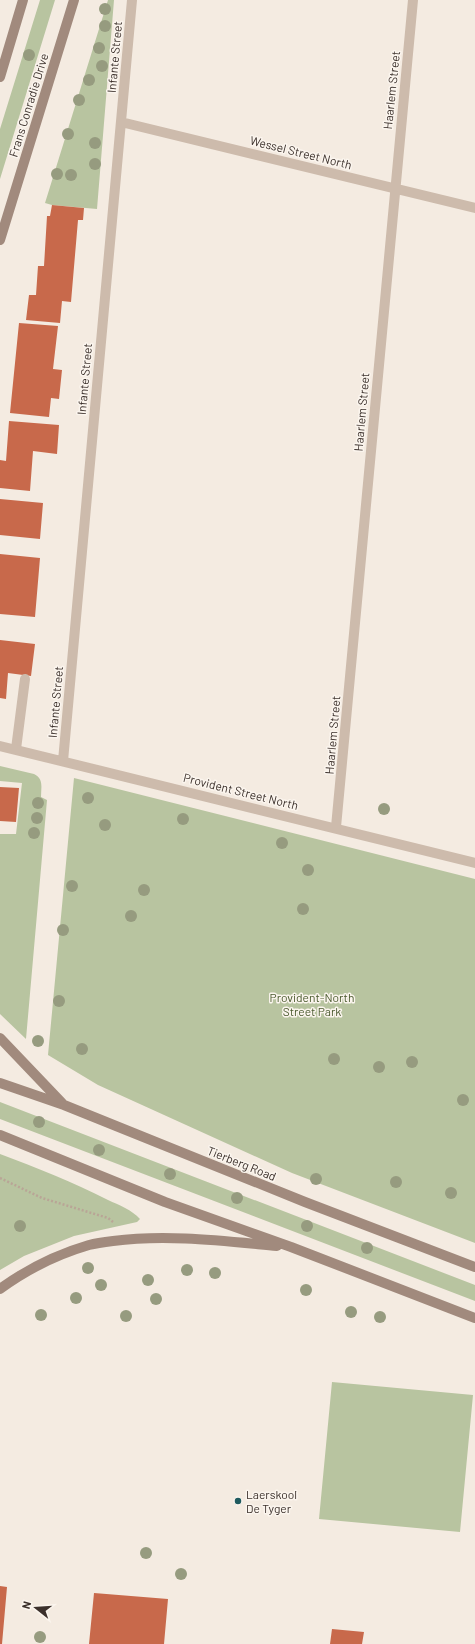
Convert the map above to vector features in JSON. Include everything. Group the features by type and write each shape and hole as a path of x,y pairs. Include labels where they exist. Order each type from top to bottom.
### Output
{"main road":[{"path":"0,77 23,0"},
{"name":"Frans Conradie Drive","path":"0,240 74,0"},
{"path":"0,1038 64,1105"},
{"name":"Tierberg Road","path":"0,1083 64,1105 305,1202 475,1267"},
{"path":"0,1135 165,1202 291,1247 475,1318"},
{"path":"0,1289 19,1275 90,1244 133,1238 159,1237 291,1247"}],"street":[{"name":"Infante Street","path":"63,761 132,0"},
{"name":"Haarlem Street","path":"336,827 394,188 413,0"},
{"name":"Wessel Street North","path":"121,122 475,208"},
{"path":"16,749 25,679"},
{"name":"Provident Street North","path":"0,746 475,862"}],"path":[{"path":"0,1178 42,1198 108,1218 117,1225"}],"green space":[{"path":"40,0 55,0 0,179 0,129"},
{"path":"108,0 114,0 97,209 45,203"},
{"path":"0,766 37,776 41,781 41,797 47,800 26,1039 0,1014 0,834 16,834 22,783 0,781"},
{"name":"Provident-North Street Park","path":"74,778 475,879 475,1243 292,1173 98,1085 48,1055"},
{"path":"0,1102 475,1285 475,1301 0,1119"},
{"path":"0,1154 82,1187 125,1208 140,1219 137,1222 74,1236 24,1256 0,1270"},
{"path":"332,1382 473,1395 460,1532 319,1519"}],"building":[{"path":"52,205 84,208 83,220 78,220 71,302 62,301 60,323 26,320 29,295 36,295 38,266 44,266 47,216 50,216"},
{"path":"19,323 58,326 53,369 62,370 59,399 51,398 49,417 10,413"},
{"path":"9,421 59,425 57,454 33,451 30,491 0,488 0,460 6,461"},
{"path":"0,499 43,503 40,539 0,535"},
{"path":"0,554 40,558 35,617 0,614"},
{"path":"0,640 35,644 31,676 8,673 6,699 0,698"},
{"path":"0,787 19,788 16,822 0,821"},
{"path":"0,1586 7,1587 2,1644 0,1644"},
{"path":"94,1593 168,1599 164,1644 89,1644"},
{"path":"332,1629 364,1632 362,1644 330,1644"}],"place":[{"name":"Laerskool De Tyger","path":"238,1501"}]}
